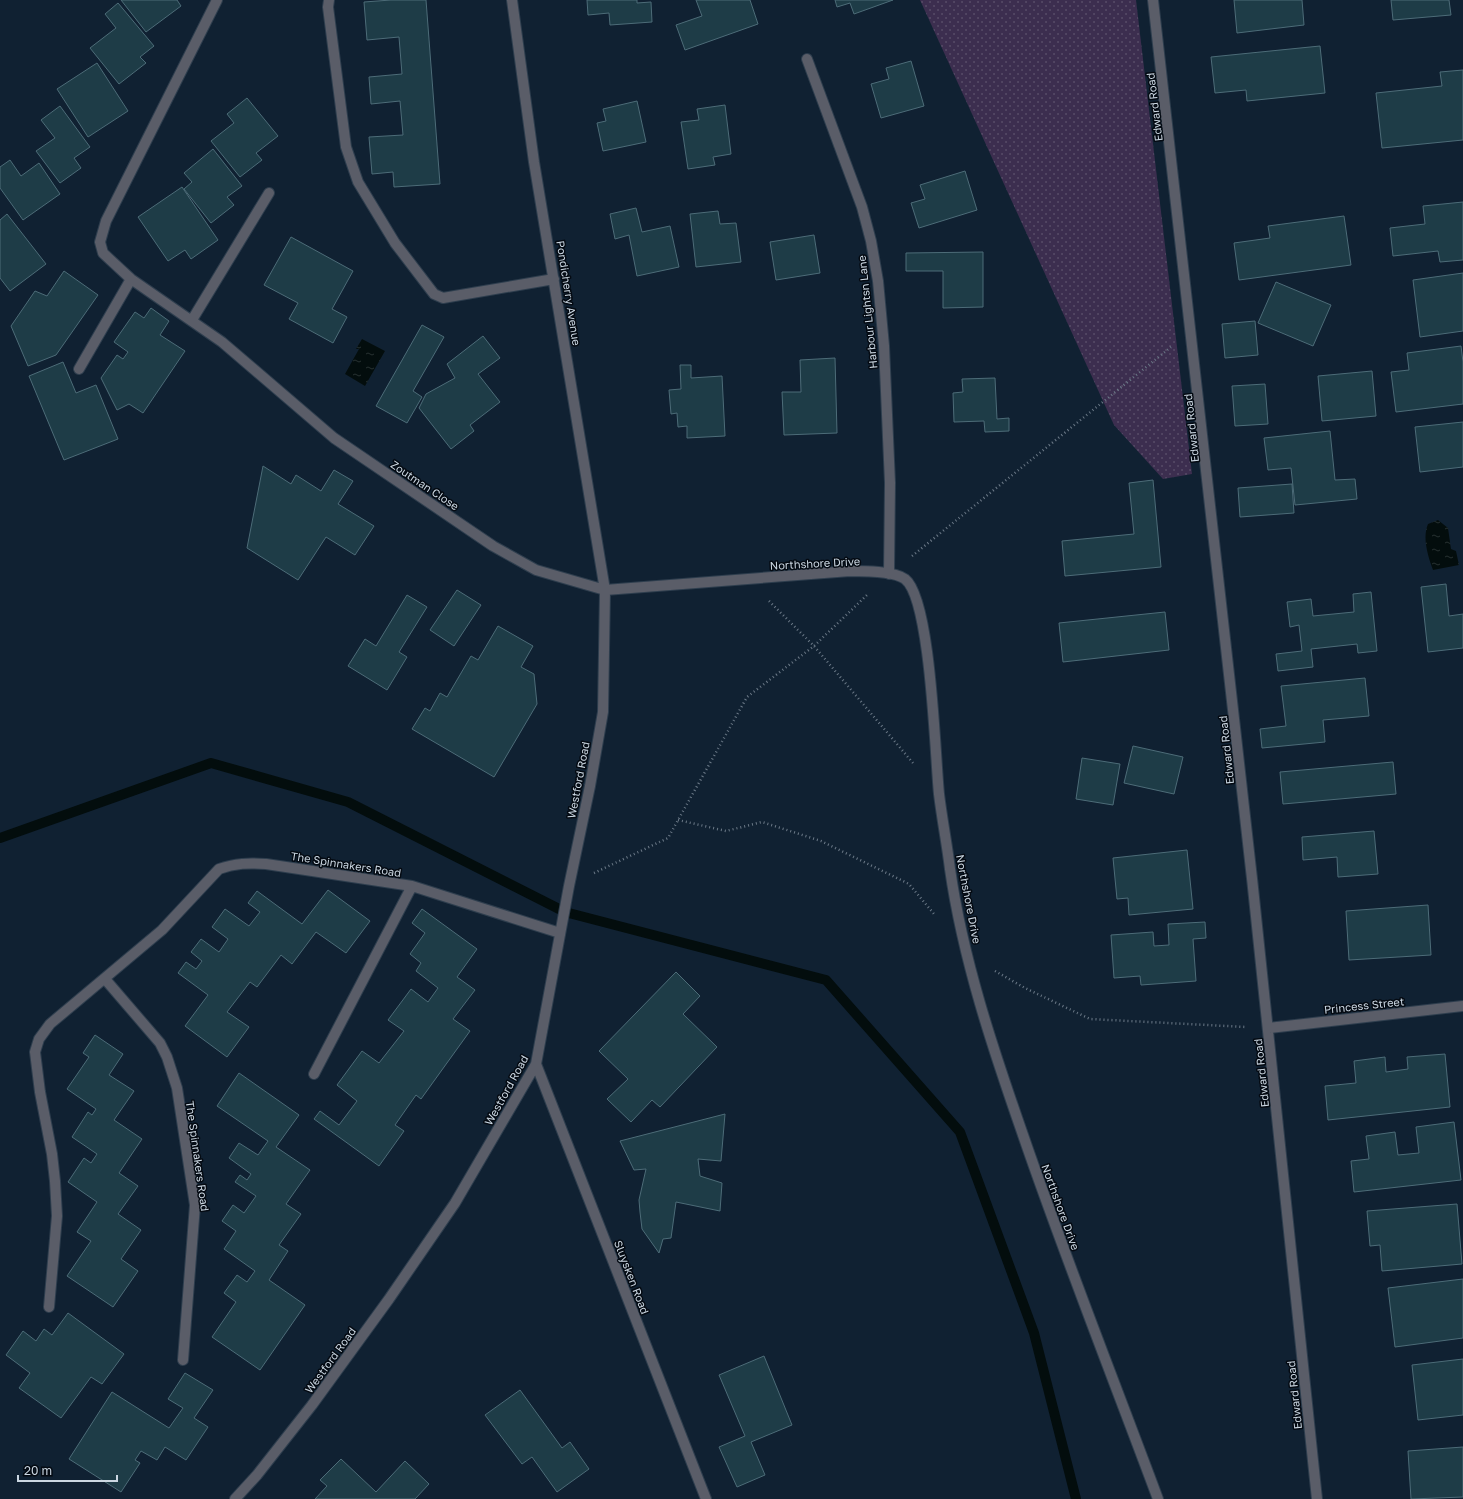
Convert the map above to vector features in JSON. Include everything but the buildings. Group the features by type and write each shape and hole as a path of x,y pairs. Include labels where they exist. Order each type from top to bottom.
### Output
{"street":[{"name":"Zoutman Close","path":"217,0 114,202 101,234 100,242 103,253 131,279 222,342 334,438 493,546 536,570 605,590"},
{"path":"329,0 328,7 346,147 351,165 358,182 395,243 427,286 434,294 443,298 554,279"},
{"name":"Pondicherry Avenue","path":"512,0 534,162 605,590"},
{"name":"Edward Road","path":"1153,0 1192,330 1269,1028 1317,1499"},
{"name":"Harbour Lightsn Lane","path":"807,59 862,207 871,241 878,281 884,346 890,483 889,574"},
{"path":"192,320 269,193"},
{"path":"79,369 131,279"},
{"name":"Northshore Drive","path":"605,590 850,571 889,574 905,579 916,595 925,632 939,794 952,880 968,955 997,1060 1044,1198 1158,1499"},
{"name":"Westford Road","path":"235,1499 257,1475 312,1405 389,1299 454,1203 536,1064 603,712 605,590"},
{"name":"The Spinnakers Road","path":"49,1307 57,1216 52,1154 40,1092 35,1052 39,1039 50,1024 162,930 219,869 244,863 266,864 412,886 560,933"},
{"name":"The Spinnakers Road","path":"314,1074 412,886"},
{"name":"The Spinnakers Road","path":"105,979 160,1044 167,1057 177,1088 195,1204 183,1360"},
{"name":"Princess Street","path":"1269,1028 1463,1006"},
{"name":"Sluysken Road","path":"536,1064 706,1499"}],"path":[{"path":"569,886 668,838 746,697 814,646 889,574 1192,330"},
{"path":"748,579 814,646 914,764"},
{"path":"678,820 726,831 762,822 821,840 909,884 938,919"},
{"path":"968,955 1025,988 1090,1019 1269,1028"}],"shaded area":[{"path":"920,0 1136,0 1192,474 1163,479 1114,425"}],"water":[{"path":"362,339 385,351 365,386 345,374 359,349 356,349"},
{"path":"1438,520 1448,528 1451,549 1456,551 1459,565 1433,570 1428,553 1426,529 1428,524"}],"waterway":[{"path":"0,838 211,763 348,802 565,912 826,980 960,1132 1034,1333 1076,1499"}]}
